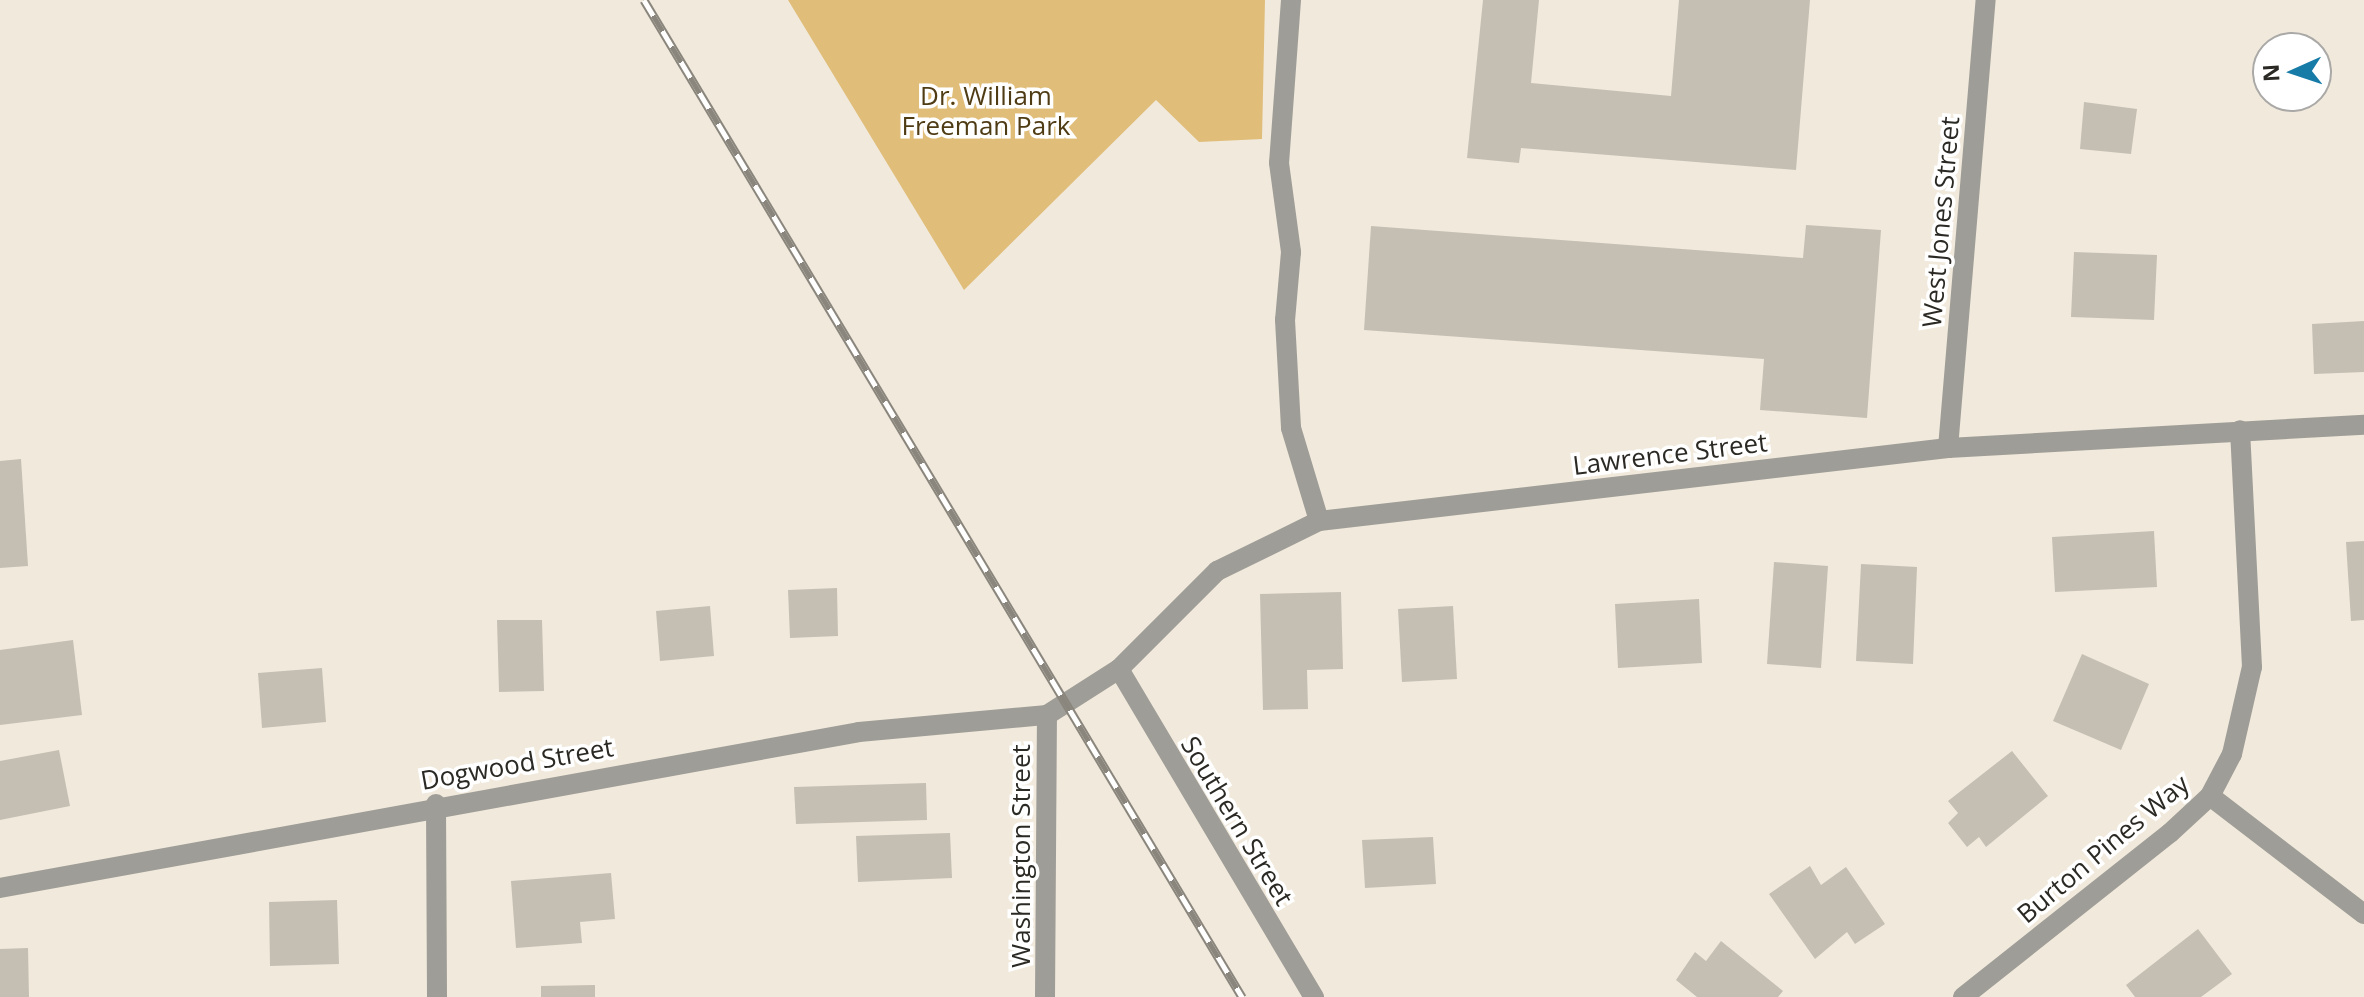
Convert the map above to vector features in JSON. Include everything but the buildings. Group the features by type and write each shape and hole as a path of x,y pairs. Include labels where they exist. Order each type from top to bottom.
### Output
{"street":[{"path":"1291,0 1279,163 1291,252 1285,320 1291,428 1319,521"},
{"name":"West Jones Street","path":"1948,448 1986,0"},
{"name":"Lawrence Street","path":"1047,715 1119,669 1217,571 1319,521 1948,448 2364,425"},
{"name":"Burton Pines Way","path":"1963,997 2210,796 2248,709 2252,667 2240,430"},
{"name":"Southern Street","path":"1119,669 1314,997"},
{"name":"Dogwood Street","path":"0,888 436,804 859,732 1047,715"},
{"name":"Washington Street","path":"1045,997 1047,715"},
{"path":"2210,796 2364,914"},
{"path":"436,804 437,997"}],"green space":[{"name":"Dr. William Freeman Park","path":"788,0 1265,0 1262,139 1199,142 1156,100 964,290"}],"railway":[{"path":"644,0 1242,997"}]}
